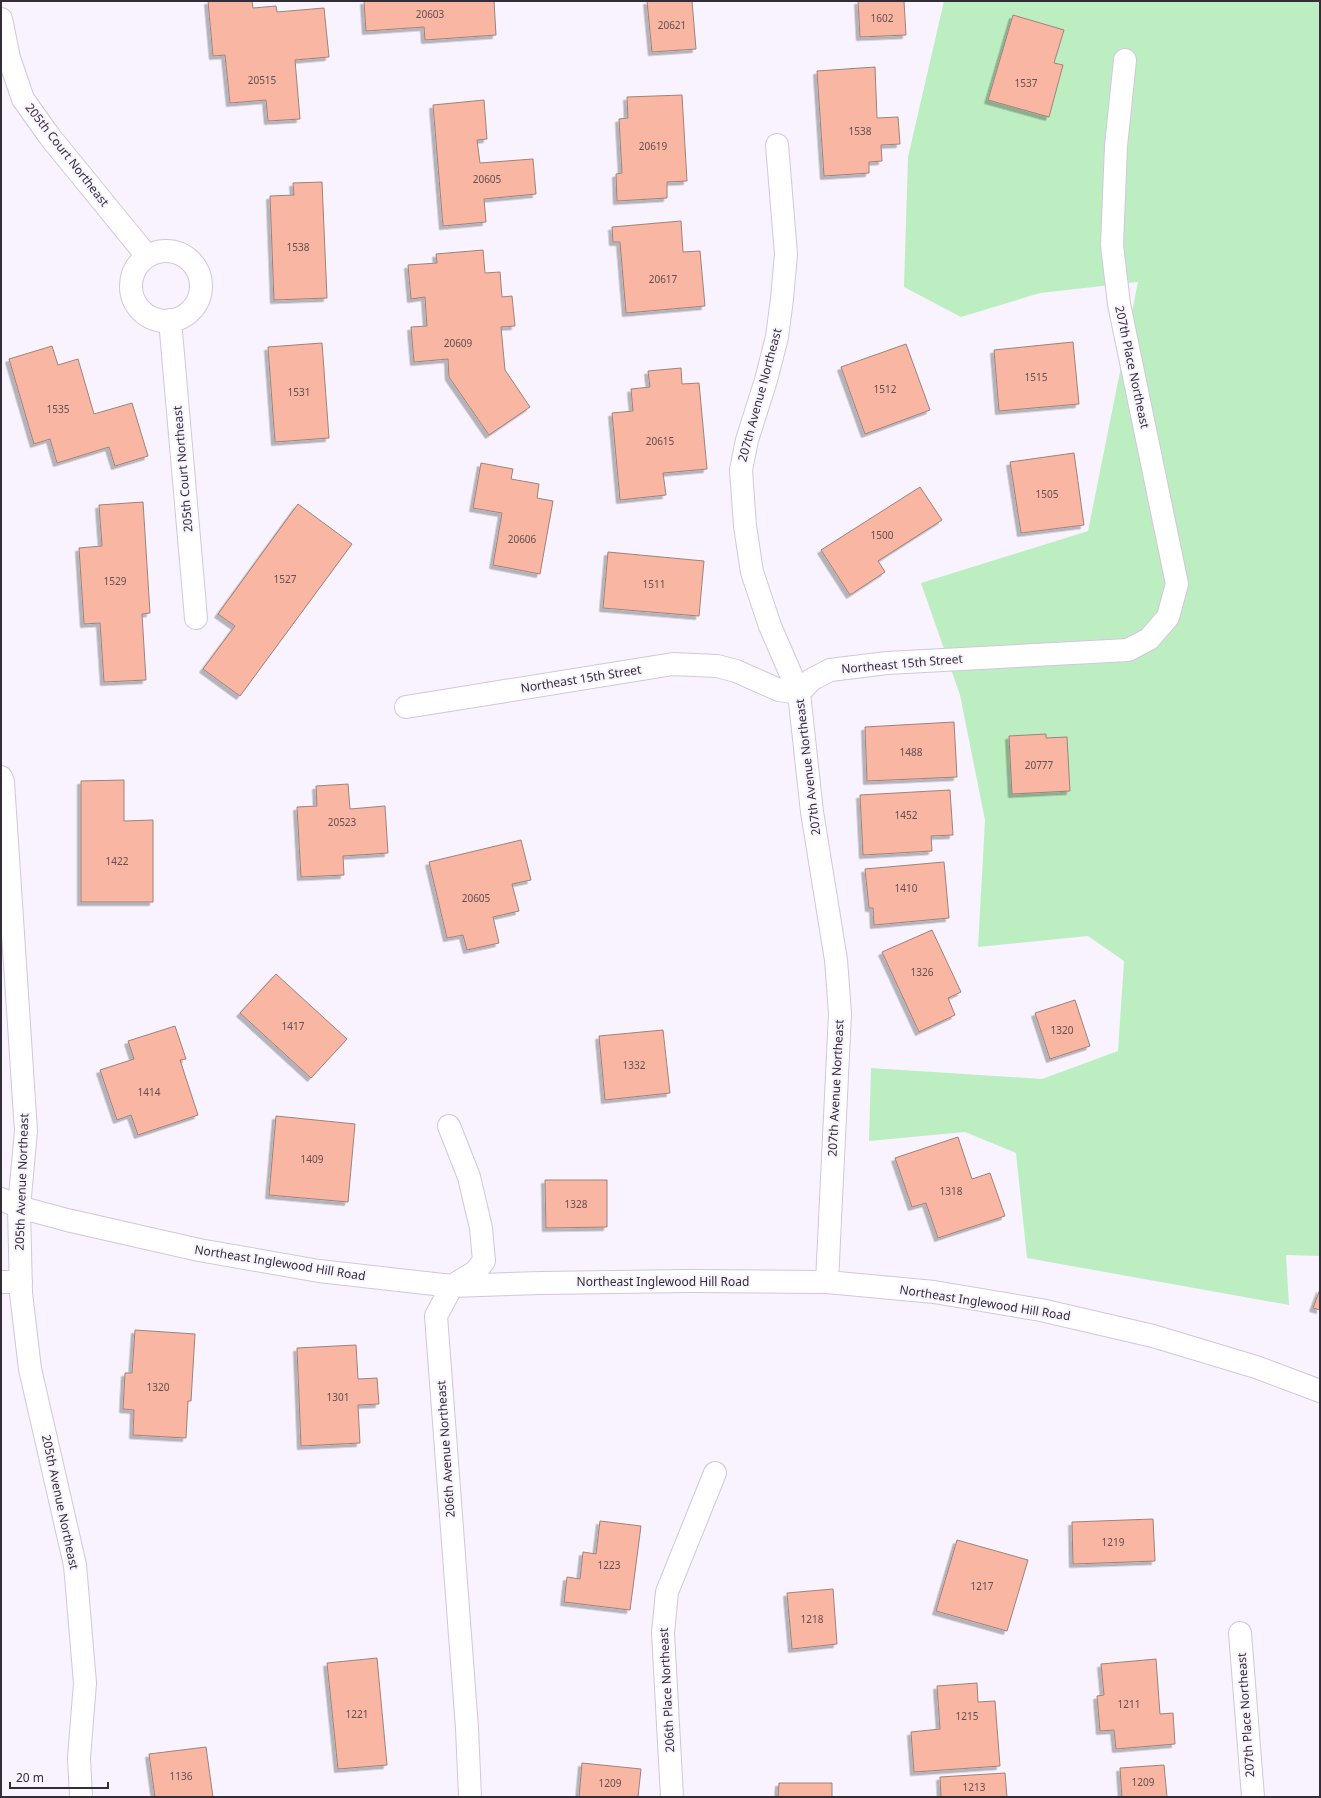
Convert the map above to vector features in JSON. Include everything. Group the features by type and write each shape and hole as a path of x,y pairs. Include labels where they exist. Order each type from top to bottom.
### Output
{"street":[{"name":"205th Court Northeast","path":"1,19 8,58 23,99 50,137 147,256"},
{"name":"207th Place Northeast","path":"1125,60 1116,146 1113,253 1119,304 1177,584 1168,617 1149,639 1128,650"},
{"name":"207th Avenue Northeast","path":"777,145 786,254 782,299 777,337 772,359 747,440 741,470 745,526 752,572 770,626 799,692 812,812 836,960 840,1013 827,1282"},
{"path":"169,250 190,260 197,269 201,280 201,291 198,302 190,311 181,317 170,320 158,320 148,315 139,307 131,286 133,274 139,264 147,256 169,250"},
{"name":"205th Court Northeast","path":"170,320 196,618"},
{"name":"Northeast 15th Street","path":"406,707 673,664 717,666 736,671 779,690 799,692 811,680 830,670 844,668 887,663 1128,650"},
{"name":"205th Avenue Northeast","path":"1,777 3,782 26,1131 10,1203 11,1282 75,1564 85,1683 79,1758 81,1797"},
{"path":"449,1126 469,1177 481,1228 484,1261 475,1272 452,1286"},
{"name":"Northeast Inglewood Hill Road","path":"10,1203 67,1220 206,1252 319,1271 452,1286 689,1280 827,1282 934,1292 1041,1310 1153,1336 1256,1368 1320,1391"},
{"name":"206th Avenue Northeast","path":"452,1286 436,1316 467,1728 470,1797"},
{"name":"206th Place Northeast","path":"672,1797 663,1633 667,1592 715,1473"},
{"name":"207th Place Northeast","path":"1240,1633 1252,1797"}],"green space":[{"path":"944,1 1320,1 1320,1256 1286,1255 1289,1305 1027,1258 1016,1153 965,1132 869,1141 871,1068 1042,1079 1118,1051 1124,961 1088,936 978,947 985,820 960,695 921,583 1088,531 1138,282 1040,293 961,317 904,287 908,157"}],"building":[{"path":"208,1 252,1 253,8 276,6 277,12 324,8 329,57 295,60 300,119 268,121 266,100 230,103 225,55 213,56"},
{"path":"364,1 494,1 496,35 425,40 424,27 366,31"},
{"path":"647,1 692,1 696,49 652,52"},
{"path":"858,1 904,1 906,35 860,37"},
{"path":"1013,15 1064,30 1054,63 1063,65 1049,117 988,100"},
{"path":"875,67 877,118 898,117 900,144 881,145 882,161 869,162 869,173 824,176 817,71"},
{"path":"682,95 687,181 667,182 667,198 617,201 616,174 622,173 619,119 628,118 627,97"},
{"path":"484,100 487,139 477,140 480,163 533,159 536,194 484,199 486,222 443,226 433,105"},
{"path":"322,182 327,298 274,300 270,196 294,195 293,183"},
{"path":"681,221 683,252 700,251 705,306 626,313 620,242 613,242 612,227"},
{"path":"483,250 485,273 500,272 502,297 512,296 515,326 501,327 505,370 530,407 489,435 449,377 448,359 414,362 411,327 427,326 425,297 411,299 408,265 437,263 436,254"},
{"path":"1073,342 1079,404 999,411 994,350"},
{"path":"322,343 329,438 275,442 268,347"},
{"path":"906,344 930,410 865,434 841,367"},
{"path":"52,346 58,365 78,359 94,414 132,403 148,456 115,466 109,447 57,463 50,439 34,444 9,359"},
{"path":"681,368 682,384 699,383 707,469 663,473 666,495 620,500 612,413 633,411 631,389 650,387 648,371"},
{"path":"1074,453 1084,525 1021,533 1010,462"},
{"path":"481,463 513,469 511,479 539,484 537,498 553,501 540,574 493,565 502,513 473,508"},
{"path":"920,487 942,520 878,561 885,572 850,595 821,550"},
{"path":"143,502 150,613 142,614 146,680 104,682 100,623 84,624 79,548 102,546 99,505"},
{"path":"298,504 352,544 240,696 203,669 235,626 218,614"},
{"path":"608,552 704,561 699,616 603,608"},
{"path":"954,722 957,777 867,781 865,727"},
{"path":"1046,734 1046,738 1067,737 1070,791 1012,794 1009,736"},
{"path":"124,780 124,821 153,820 153,902 81,902 81,781"},
{"path":"348,784 350,809 385,806 388,853 343,856 344,875 301,877 297,807 317,806 316,786"},
{"path":"950,790 953,835 931,836 932,851 863,855 860,795"},
{"path":"521,840 531,880 512,884 519,911 493,917 499,943 467,950 463,935 447,938 429,862"},
{"path":"944,862 949,918 874,925 873,908 869,908 865,869"},
{"path":"932,930 961,992 948,998 955,1015 919,1032 882,952"},
{"path":"276,974 347,1039 311,1078 240,1013"},
{"path":"1075,1000 1090,1046 1050,1059 1035,1013"},
{"path":"175,1026 186,1059 180,1060 198,1115 138,1135 131,1115 117,1120 100,1070 134,1059 128,1041"},
{"path":"663,1030 670,1093 605,1100 599,1036"},
{"path":"276,1116 355,1124 348,1202 269,1195"},
{"path":"958,1137 972,1179 990,1173 1005,1216 938,1238 926,1203 912,1207 895,1158"},
{"path":"545,1180 607,1180 607,1227 546,1228"},
{"path":"1320,1289 1320,1310 1313,1308"},
{"path":"135,1330 195,1334 191,1401 188,1401 186,1438 133,1435 134,1410 123,1409 125,1373 132,1373"},
{"path":"356,1345 358,1379 377,1378 379,1404 358,1405 360,1443 301,1446 297,1348"},
{"path":"1153,1519 1155,1561 1073,1564 1072,1522"},
{"path":"600,1521 641,1526 630,1610 564,1602 567,1577 580,1579 583,1552 596,1554"},
{"path":"957,1540 1028,1560 1007,1631 936,1611"},
{"path":"833,1589 837,1644 792,1649 787,1593"},
{"path":"377,1658 387,1765 338,1769 327,1663"},
{"path":"1156,1659 1160,1714 1173,1713 1175,1744 1116,1749 1114,1730 1100,1731 1097,1696 1104,1695 1101,1664"},
{"path":"977,1683 978,1702 995,1701 1000,1766 914,1772 911,1732 940,1729 937,1686"},
{"path":"206,1747 213,1797 155,1797 149,1754"},
{"path":"582,1763 641,1769 638,1797 579,1797"},
{"path":"1164,1765 1167,1797 1122,1797 1120,1768"},
{"path":"1005,1773 1007,1797 941,1797 940,1777"},
{"path":"779,1783 832,1783 832,1797 778,1797"}]}
